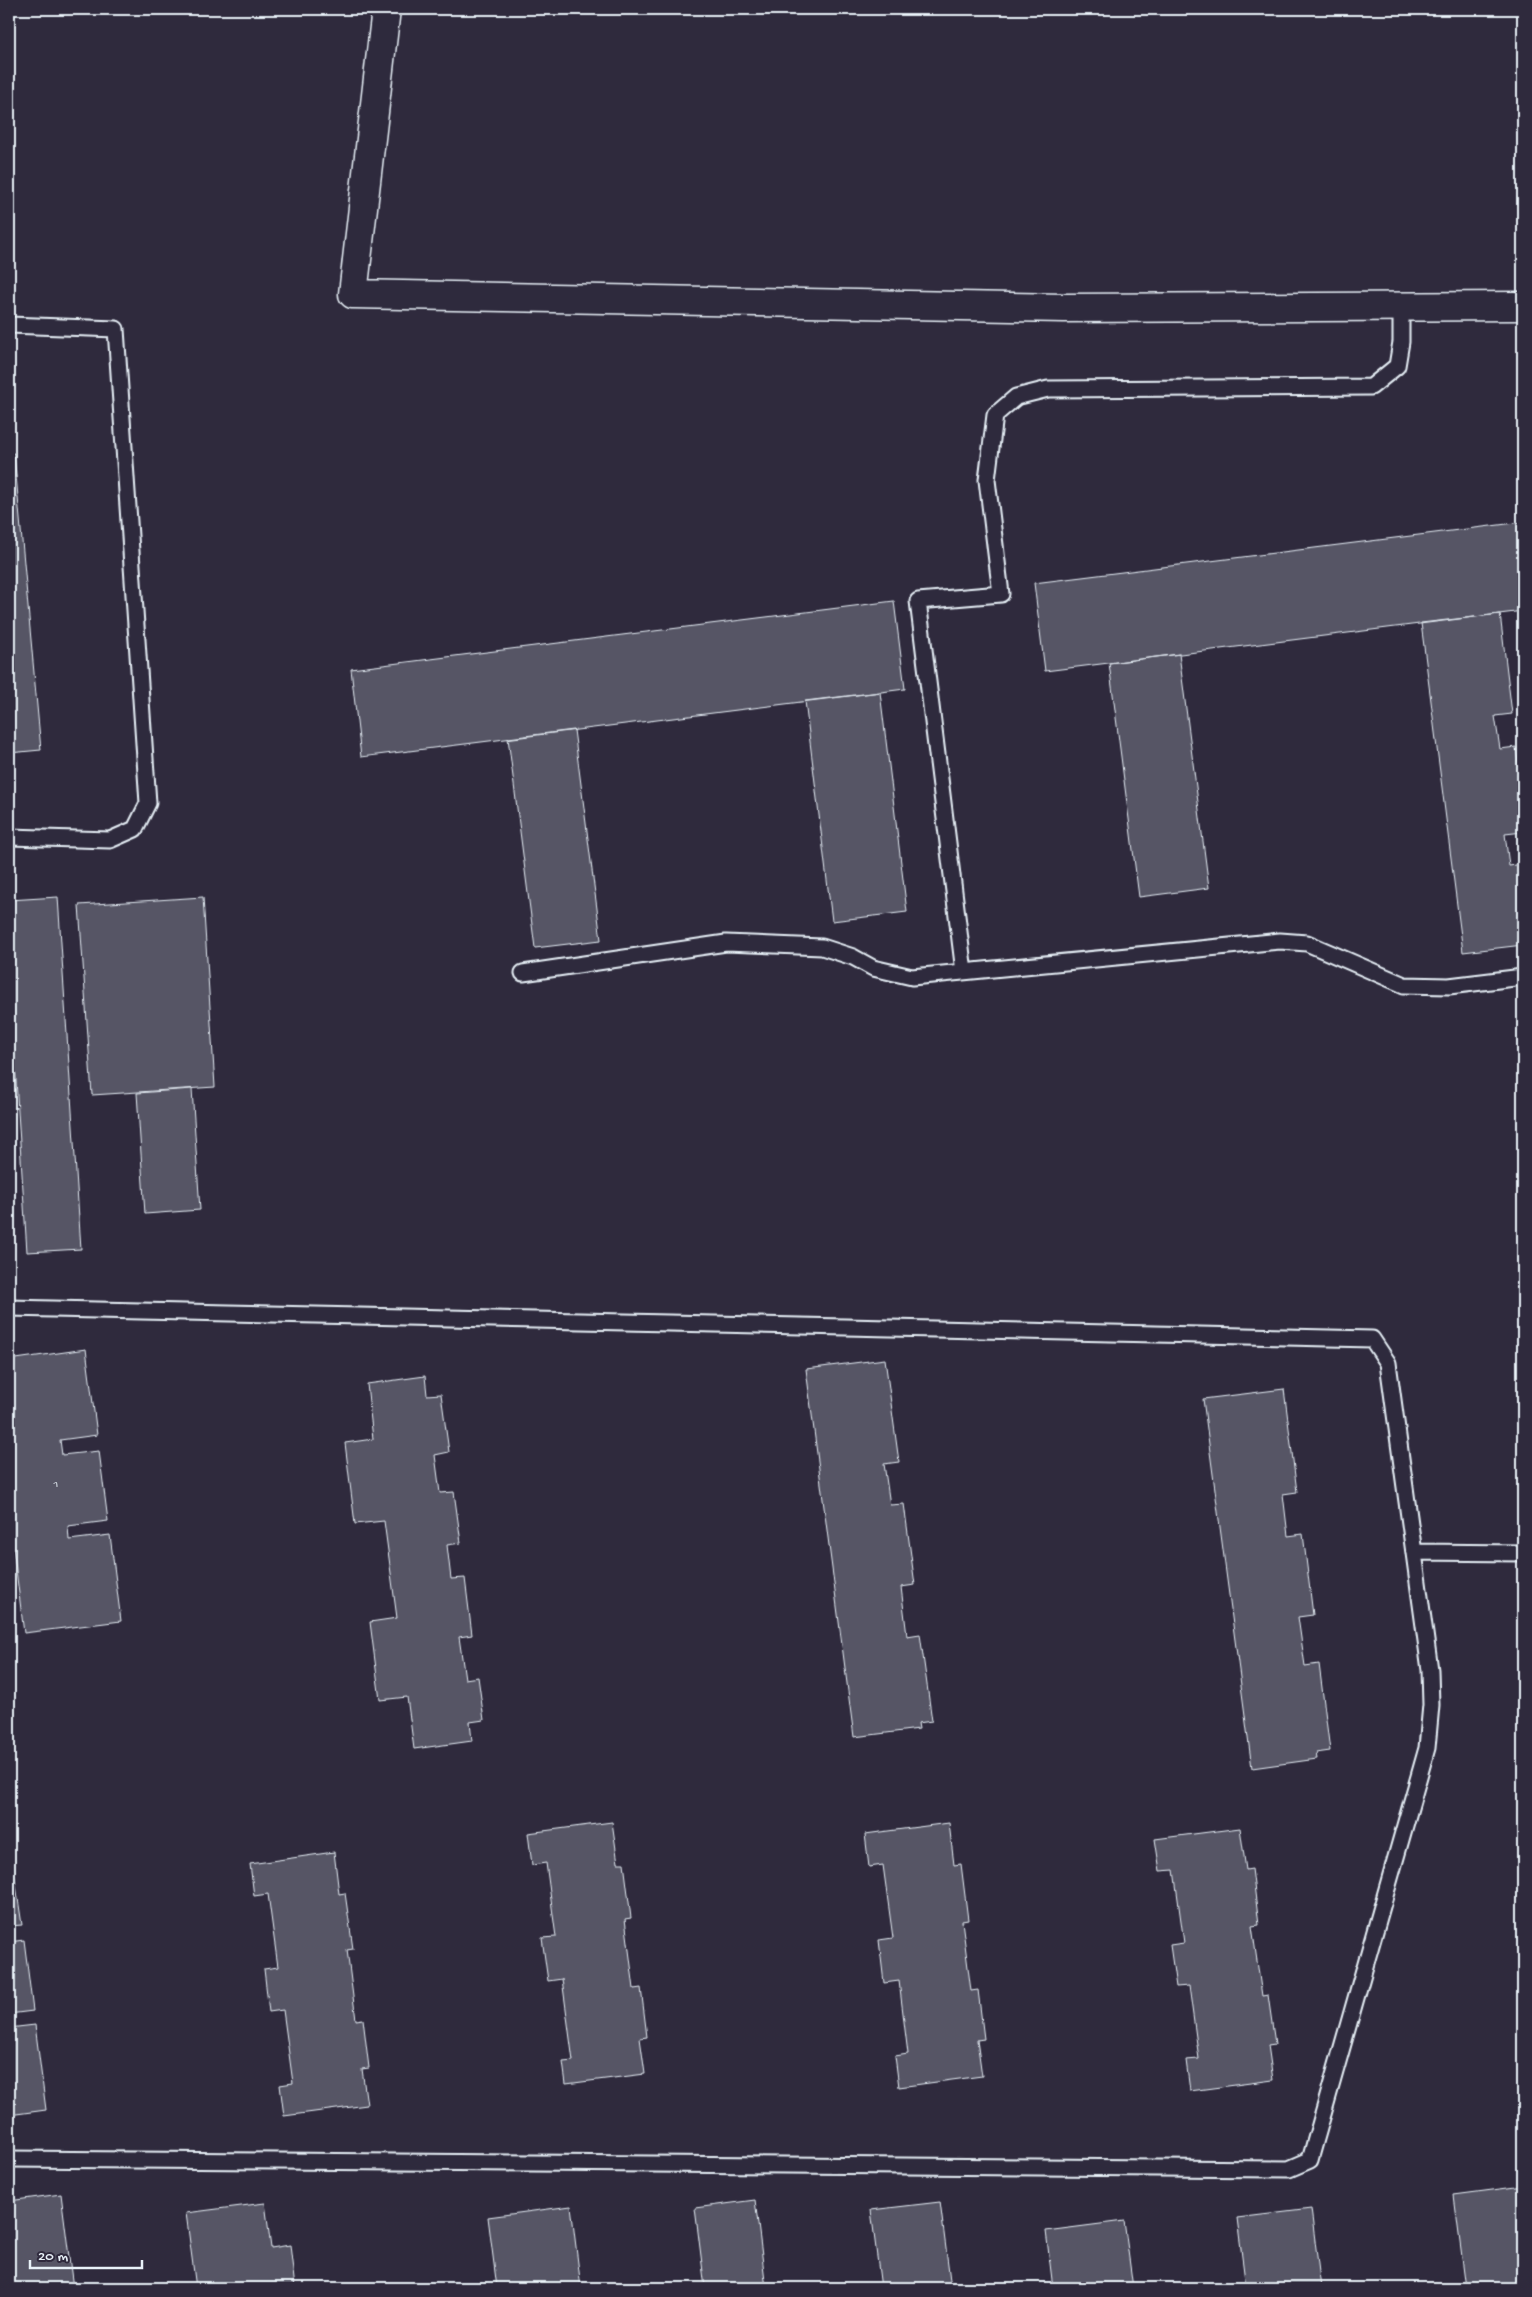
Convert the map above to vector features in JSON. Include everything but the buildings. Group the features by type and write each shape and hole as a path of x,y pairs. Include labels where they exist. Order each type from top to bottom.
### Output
{"street":[{"path":"386,9 352,294 1064,308 1523,306"}],"lane":[{"path":"964,972 918,601 1001,594 987,480 995,415 1016,397 1048,389 1371,387 1397,366 1401,342 1401,307"},
{"path":"9,325 116,329 148,803 135,829 110,840 9,837"},
{"path":"523,973 726,943 822,947 853,957 873,968 912,977 1280,941 1307,944 1404,986 1449,986 1523,978"},
{"path":"9,1308 1372,1339 1388,1363 1430,1670 1431,1705 1427,1748 1310,2160 1289,2169 9,2159"},
{"path":"1414,1552 1523,1553"}]}
